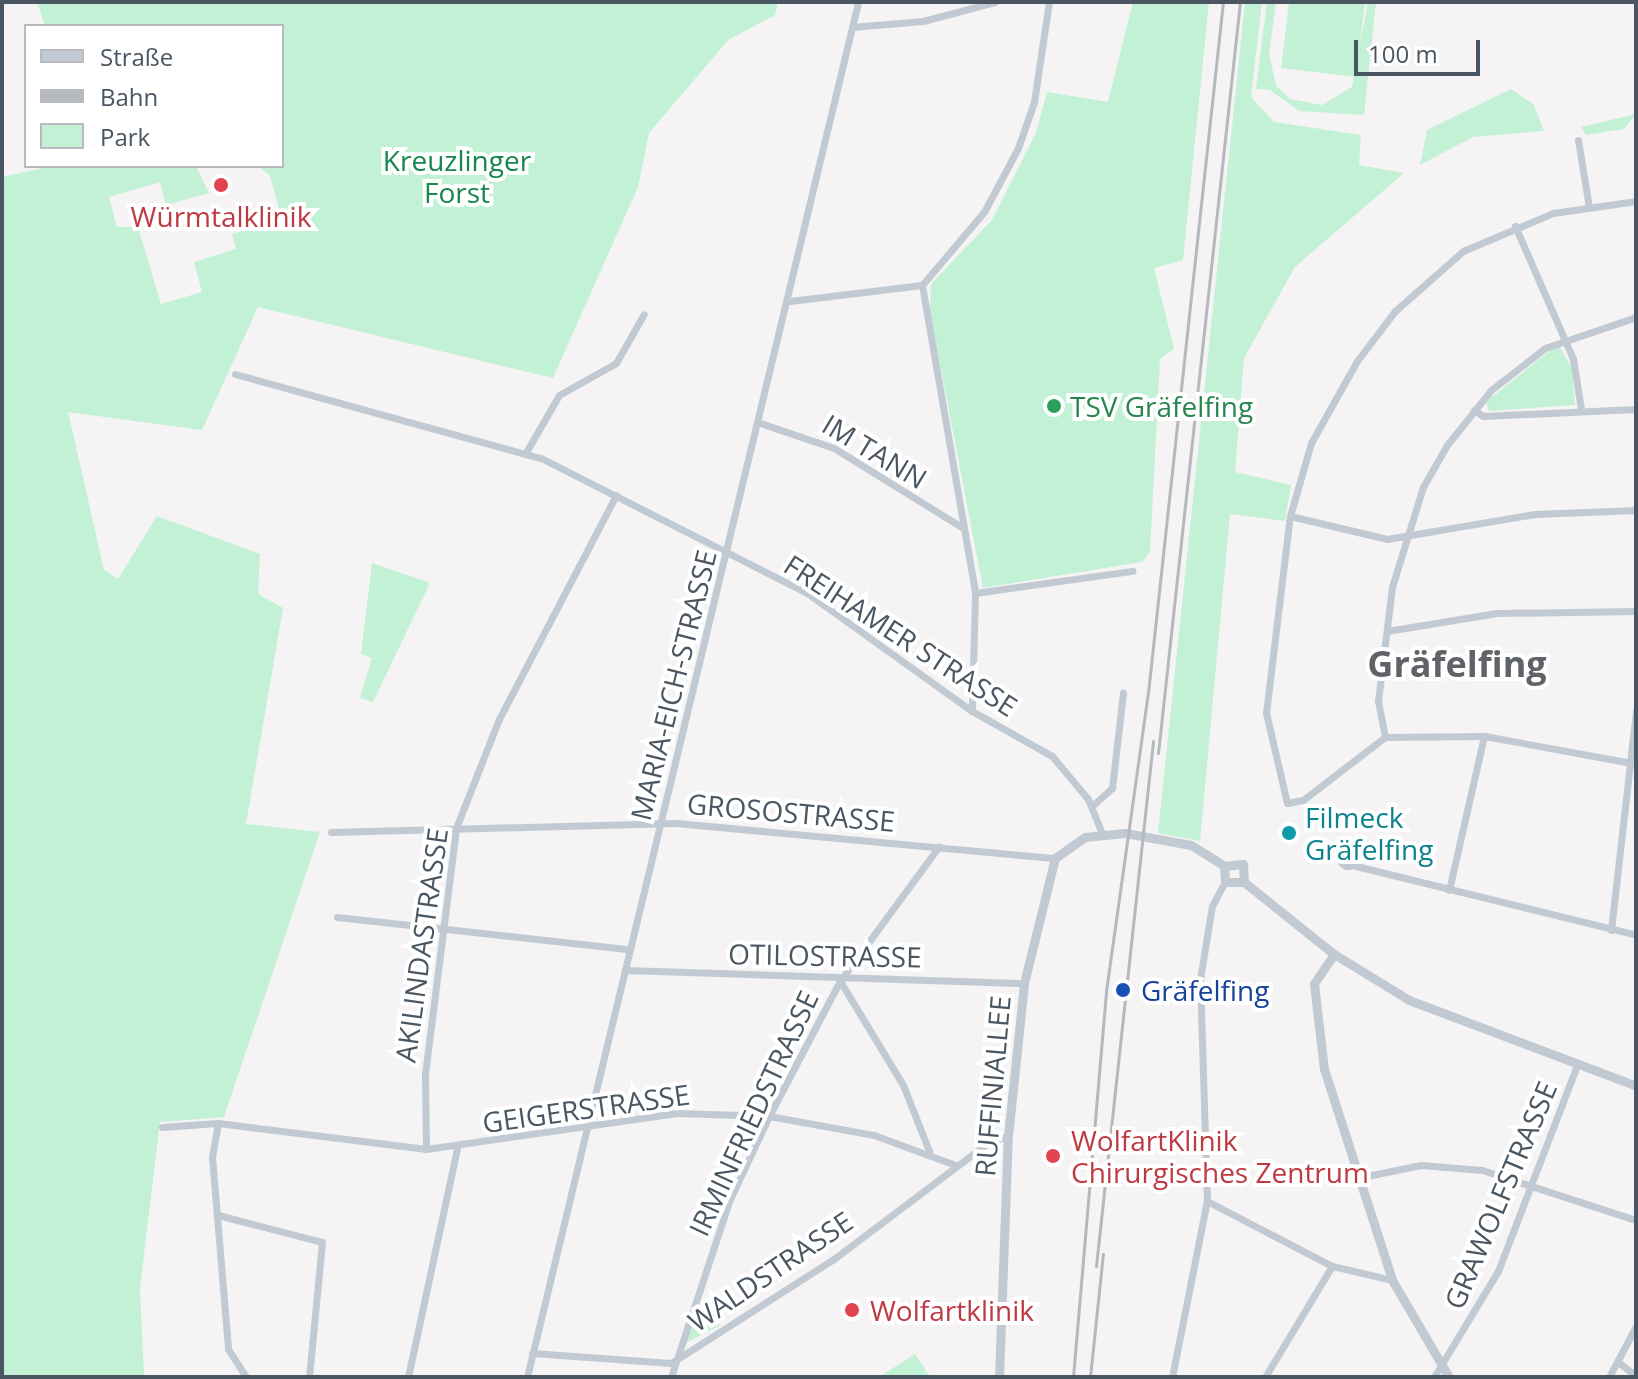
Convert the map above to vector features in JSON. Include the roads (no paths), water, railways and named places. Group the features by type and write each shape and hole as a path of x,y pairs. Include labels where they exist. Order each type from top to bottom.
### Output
{"street":[{"name":"MARIA-EICH-STRASSE","path":"527,1377 592,1125 625,970 626,949 661,825 790,301 858,2"},
{"path":"852,27 923,21 995,2"},
{"path":"790,301 922,285 984,212 1018,148 1034,102 1049,2"},
{"path":"1578,140 1589,207"},
{"path":"1626,762 1484,736 1385,737 1303,800 1281,797 1266,713 1290,516 1331,401 1395,311 1463,251 1515,226 1589,207 1636,201"},
{"path":"1515,226 1563,337 1581,409"},
{"path":"922,285 975,593 972,711"},
{"path":"525,454 559,395 616,363 644,314"},
{"path":"1385,737 1378,701 1387,631 1405,536 1423,487 1474,410 1563,337 1636,317"},
{"name":"FREIHAMER STRASSE","path":"235,374 525,454 616,495 807,593 972,711 1052,756 1092,806 1101,832"},
{"path":"1474,410 1483,416 1581,409 1636,409"},
{"name":"IM TANN","path":"760,423 834,448 963,528"},
{"name":"AKILINDASTRASSE","path":"426,1149 425,1074 456,828 499,719 616,495"},
{"path":"1290,516 1364,537 1405,536 1535,514 1636,510"},
{"path":"975,593 1132,571"},
{"path":"1387,631 1497,613 1636,611"},
{"path":"1092,806 1112,788 1123,693"},
{"path":"1611,930 1626,762 1636,710"},
{"path":"1449,890 1484,736"},
{"name":"GROSOSTRASSE","path":"331,832 661,825 1055,858"},
{"path":"1055,858 1101,832 1191,845 1224,866 1243,864 1244,882"},
{"name":"IRMINFRIEDSTRASSE","path":"671,1377 730,1199 769,1116 840,981 939,846"},
{"name":"RUFFINIALLEE","path":"999,1377 1008,1136 1024,983 1055,858"},
{"path":"1352,865 1636,935"},
{"path":"1172,1377 1207,1201 1200,979 1212,906 1225,882 1224,866"},
{"path":"1225,882 1244,882 1334,954 1409,1000 1576,1068 1636,1086"},
{"path":"337,917 626,949"},
{"path":"1334,954 1314,984 1324,1069 1392,1280 1449,1377"},
{"name":"OTILOSTRASSE","path":"625,970 840,981 1024,983"},
{"path":"840,981 903,1085 929,1151"},
{"name":"GRAWOLFSTRASSE","path":"1434,1377 1498,1271 1535,1184 1576,1068"},
{"name":"GEIGERSTRASSE","path":"162,1127 218,1123 426,1149 457,1148 676,1113 769,1116 929,1151 955,1165"},
{"path":"218,1123 218,1215 228,1349 246,1377"},
{"name":"WALDSTRASSE","path":"532,1353 637,1365 674,1361 835,1258 955,1165 1008,1136"},
{"path":"408,1377 457,1148"},
{"path":"1357,1178 1450,1165 1535,1184 1636,1220"},
{"path":"1207,1201 1332,1266 1392,1280"},
{"path":"218,1215 322,1242 309,1377"},
{"path":"1265,1377 1332,1266"},
{"path":"1609,1377 1636,1326"},
{"path":"1618,1362 1636,1376"}],"railway":[{"path":"1073,1377 1106,991 1148,693 1223,2"},
{"path":"1158,753 1240,2"},
{"path":"1096,1266 1153,741"},
{"path":"1090,1377 1103,1254"}],"place":[{"name":"Würmtalklinik","path":"221,185"},
{"name":"TSV Gräfelfing","path":"1054,406"},
{"name":"Filmeck Gräfelfing","path":"1289,833"},
{"name":"Gräfelfing","path":"1123,990"},
{"name":"WolfartKlinik Chirurgisches Zentrum","path":"1053,1156"},
{"name":"Wolfartklinik","path":"852,1310"}],"district":[{"name":"Gräfelfing","path":"1457,664"}],"park label":[{"name":"Kreuzlinger Forst","path":"457,176"}]}
